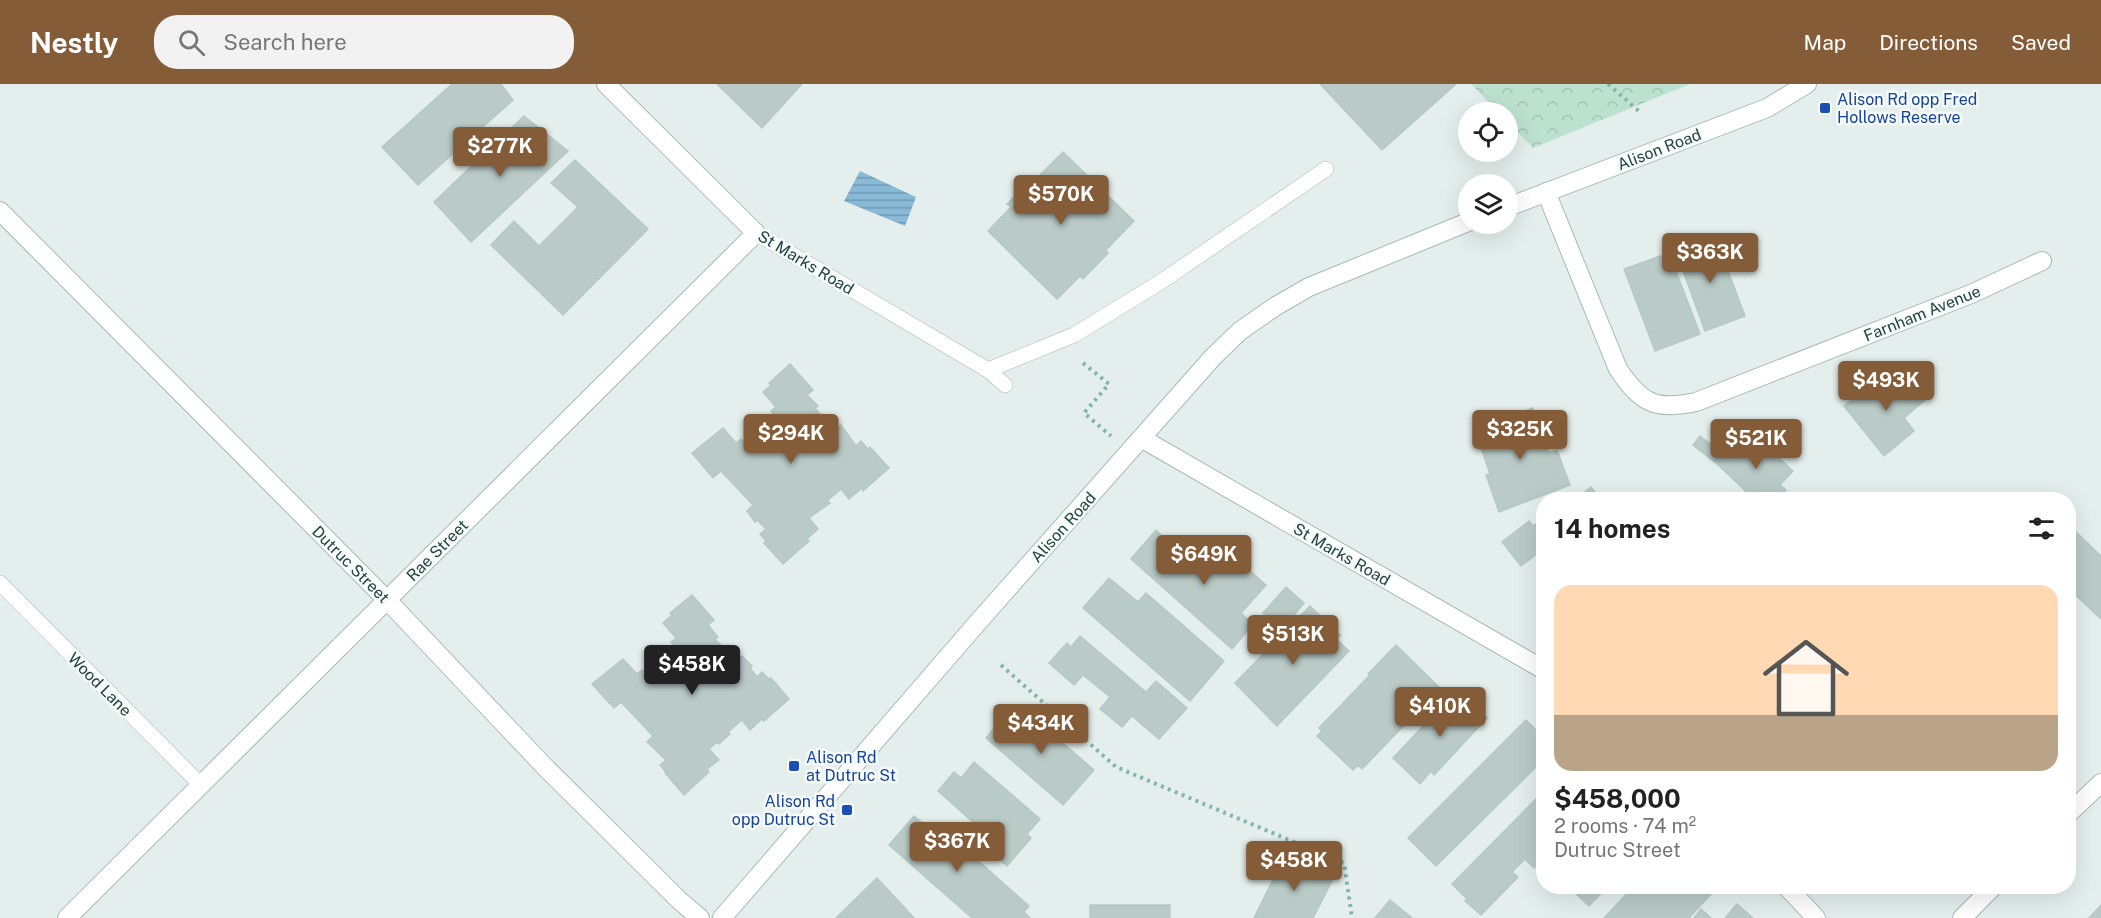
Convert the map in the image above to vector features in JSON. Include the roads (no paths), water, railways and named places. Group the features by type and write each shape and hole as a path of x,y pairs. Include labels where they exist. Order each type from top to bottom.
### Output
{"street":[{"name":"St Marks Road","path":"606,84 756,233"},
{"name":"Alison Road","path":"1518,203 1767,108 1807,84"},
{"name":"Farnham Avenue","path":"1546,192 1618,369 1631,389 1650,402 1673,407 1696,402 1971,294 2042,261"},
{"name":"Dutruc Street","path":"0,211 387,600 544,766 700,918"},
{"name":"Alison Road","path":"722,918 979,621 1213,357 1240,331 1309,287 1458,226"},
{"name":"Rae Street","path":"67,918 756,233"},
{"name":"St Marks Road","path":"1141,438 1536,665"},
{"path":"2076,806 2101,783"},
{"path":"1794,894 1816,918"},
{"path":"1962,918 1986,894"}],"lane":[{"path":"988,370 1074,335 1159,283 1326,168"},
{"name":"St Marks Road","path":"756,233 988,370 1005,385"},
{"name":"Wood Lane","path":"0,583 201,785"}],"water":[{"path":"860,171 916,197 905,226 844,201"}],"place":[{"name":"Alison Rd opp Fred Hollows Reserve","path":"1825,108"},
{"name":"Alison Rd at Dutruc St","path":"794,766"},
{"name":"Alison Rd opp Dutruc St","path":"847,810"}]}
